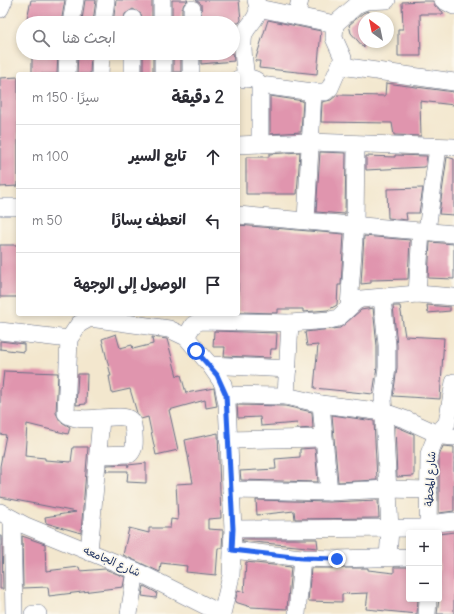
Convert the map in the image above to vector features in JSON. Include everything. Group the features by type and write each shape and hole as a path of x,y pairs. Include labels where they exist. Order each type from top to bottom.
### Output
{"street":[{"path":"0,10 4,0"},
{"path":"72,16 75,0"},
{"path":"104,16 106,0"},
{"path":"162,0 162,16"},
{"path":"248,81 313,92 328,90 341,66 343,56 334,35 335,24 358,4 366,0 387,0"},
{"path":"443,0 454,6"},
{"path":"260,144 248,81 243,39 246,30 257,17 257,4 298,8 335,24"},
{"path":"67,72 68,60"},
{"path":"100,72 101,60"},
{"path":"133,60 133,72"},
{"path":"163,60 163,72"},
{"path":"191,72 192,60"},
{"path":"341,66 454,82"},
{"path":"306,220 313,92"},
{"path":"240,145 310,142 446,147 424,231 417,294"},
{"path":"349,307 354,224 356,144"},
{"path":"0,207 16,207"},
{"path":"240,215 454,234"},
{"path":"186,337 193,325 200,321 290,323 330,320 338,318 349,307 362,300 417,294 454,297"},
{"path":"382,298 387,345 384,412 390,529 388,557"},
{"path":"98,456 130,454 135,447 133,425 128,418 101,419 71,417 66,413 69,339 74,330 90,318 108,317 169,329 186,337 210,365 223,384 226,395 233,529 231,576 222,614"},
{"path":"286,396 290,323"},
{"path":"0,331 69,339"},
{"path":"210,365 288,369"},
{"name":"شارع المحطة","path":"428,528 429,454 437,434 447,423 454,382"},
{"path":"226,395 286,396 321,404 384,412 407,420 437,434 447,437 454,437"},
{"path":"321,404 329,492"},
{"path":"89,552 101,419"},
{"path":"228,440 324,438"},
{"path":"231,490 329,492 388,489 429,490"},
{"path":"6,515 14,614"},
{"name":"شارع الجامعه","path":"6,515 136,571 222,614"},
{"path":"233,529 428,528 454,521"},
{"path":"232,550 302,558 406,557"},
{"path":"297,614 302,558"},
{"path":"129,614 136,571"},
{"path":"427,614 428,602"},
{"path":"33,614 38,614"}],"building":[{"path":"31,0 65,0 62,16 28,16"},
{"path":"85,0 96,0 94,16 83,16"},
{"path":"116,0 152,0 152,16 141,16 141,14 133,9 125,14 125,16 114,16"},
{"path":"172,0 188,0 182,9 182,16 172,16"},
{"path":"196,0 239,0 241,20 240,22 240,16 202,16 201,4"},
{"path":"433,1 435,6 443,12 443,14 420,14 421,56 398,56 398,29 403,29 402,2"},
{"path":"358,17 358,41 351,33 349,25"},
{"path":"268,20 321,31 317,74 259,68 260,61 255,61"},
{"path":"32,60 58,60 57,72 32,72"},
{"path":"78,60 91,60 90,72 77,72"},
{"path":"143,60 153,60 153,72 143,72"},
{"path":"173,60 181,60 181,72 173,72"},
{"path":"201,60 234,61 201,64"},
{"path":"16,77 16,186 0,187 0,78"},
{"path":"386,83 454,92 454,105 420,101 421,136 394,135 392,123 321,122 322,102 331,100 337,95 385,96"},
{"path":"270,96 303,101 301,132 270,134"},
{"path":"300,152 297,194 246,194 246,157 269,157 269,154"},
{"path":"320,152 346,153 345,214 316,212"},
{"path":"395,155 427,156 425,167 366,170 366,156 395,157"},
{"path":"447,157 454,159 454,215 439,214"},
{"path":"423,188 419,213 406,213 407,220 388,218 387,189"},
{"path":"240,225 344,234 341,285 338,285 337,305 328,310 303,312 303,309 278,309 278,313 240,312"},
{"path":"364,236 410,240 408,279 371,280 371,283 361,284"},
{"path":"430,242 454,244 454,279 428,278"},
{"path":"0,245 16,245 16,297 0,297"},
{"path":"427,305 450,307 450,311 428,313"},
{"path":"393,306 400,306 405,336 444,338 440,399 393,396 397,368 397,345"},
{"path":"373,308 377,346 377,367 373,394 314,388 318,345 307,346 305,332 340,328 361,310"},
{"path":"214,331 277,333 276,349 271,349 270,358 224,356 225,347 213,347"},
{"path":"116,334 120,348 132,345 133,349 153,344 152,337 167,339 177,376 181,375 186,393 214,388 217,406 206,408 205,400 169,410 178,450 156,455 148,417 141,419 137,413 130,389 112,393 109,376 111,376 102,339"},
{"path":"0,341 24,344 24,352 0,349"},
{"path":"4,371 58,373 56,413 60,421 70,427 68,434 27,424 25,456 45,458 45,460 71,462 73,447 88,447 81,533 46,523 45,517 76,512 0,497 0,466 6,435 0,434 0,388 2,387"},
{"path":"78,374 87,374 86,404 76,405"},
{"path":"237,405 285,406 312,412 313,428 298,429 297,423 261,426 260,417 238,418"},
{"path":"332,415 374,421 377,480 338,482"},
{"path":"395,426 414,434 414,476 397,477"},
{"path":"218,433 221,518 208,519 208,529 223,530 222,548 218,548 216,575 186,572 187,566 161,563 160,572 123,555 129,528 149,533 149,528 170,528 171,519 178,520 176,484 193,483 185,440"},
{"path":"443,446 454,447 454,511 439,513 439,456"},
{"path":"315,448 318,482 241,480 240,471 276,469 275,459 300,457 300,449"},
{"path":"146,463 146,483 127,482 128,471 106,471 107,465"},
{"path":"256,500 329,502 378,500 379,518 295,519 294,511 257,515"},
{"path":"454,532 454,614 437,614 439,602 442,602 442,534"},
{"path":"0,536 2,536 3,589 0,589"},
{"path":"22,536 45,544 46,571 79,567 80,571 105,569 125,577 123,587 49,596 48,587 23,588"},
{"path":"243,539 317,539 318,548 242,541"},
{"path":"246,562 291,567 287,609 251,607 235,602 238,590 244,592"},
{"path":"394,567 406,567 406,602 418,602 417,614 366,609 368,593 342,594 342,602 308,601 311,568 368,568 368,570 394,573"},
{"path":"144,586 157,593 156,598 142,596"}],"route":[{"path":"196,351 210,365 217,375 223,384 226,395 233,529 232,550 302,558 337,559"}]}
